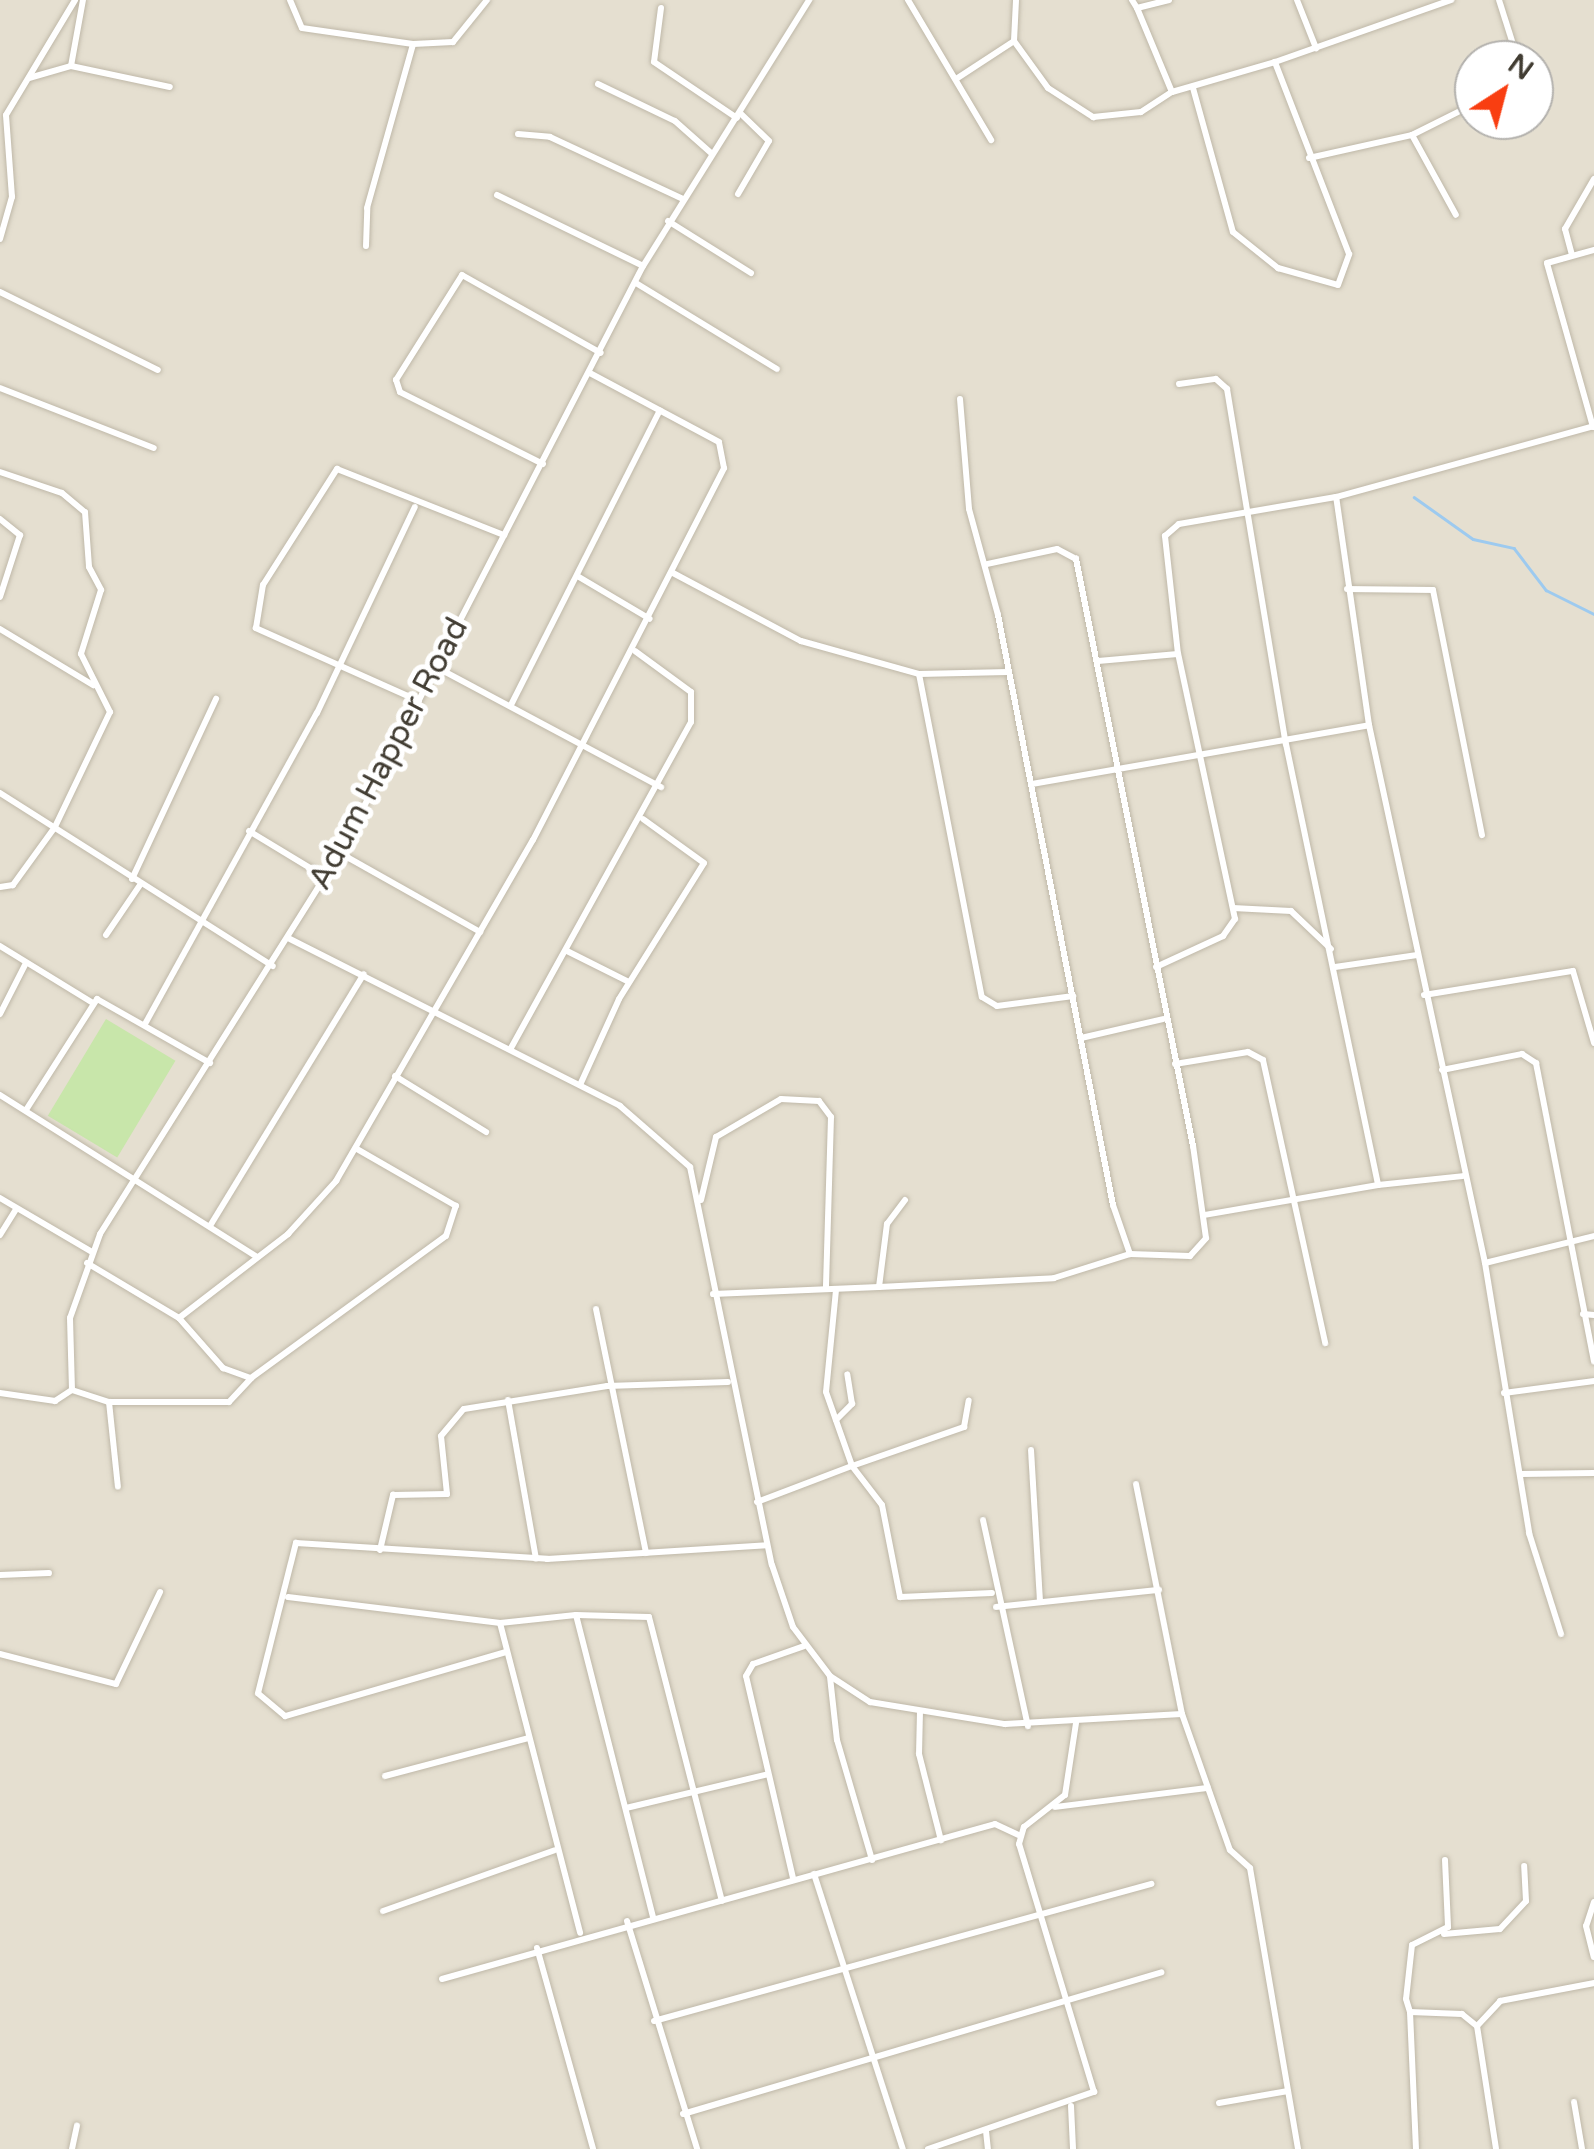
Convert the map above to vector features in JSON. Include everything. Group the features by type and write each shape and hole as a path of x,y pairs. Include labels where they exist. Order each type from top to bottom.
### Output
{"street":[{"path":"0,239 12,197 3,114 75,0"},
{"path":"71,66 84,0"},
{"path":"290,0 302,28 412,44 453,42 486,0"},
{"name":"Adum Happer Road","path":"72,1390 68,1328 92,1252 326,878 438,668 642,266 681,198 738,116 809,0"},
{"path":"908,0 991,140"},
{"path":"1016,0 1014,41 1048,88 1093,117 1141,112 1172,92 1275,62 1451,0"},
{"path":"1132,0 1172,92"},
{"path":"1137,8 1170,0"},
{"path":"1298,0 1316,48"},
{"path":"1499,0 1512,40"},
{"path":"661,8 654,62 738,116 769,141 738,194"},
{"path":"956,79 1014,41"},
{"path":"366,246 370,196 412,44"},
{"path":"1193,88 1233,232 1278,268 1338,285 1349,254 1275,62"},
{"path":"28,78 71,66 170,87"},
{"path":"598,84 675,121 710,153"},
{"path":"1309,158 1412,135 1454,114"},
{"path":"518,134 550,136 681,198"},
{"path":"1412,135 1456,216"},
{"path":"1572,255 1565,229 1594,179"},
{"path":"497,195 642,266"},
{"path":"668,221 751,273"},
{"path":"1156,968 1229,932 1233,908 1178,654 1165,536 1179,524 1336,497 1593,426 1548,267 1594,250"},
{"path":"542,464 400,392 396,380 462,275 600,353"},
{"path":"636,283 777,368"},
{"path":"0,292 158,370"},
{"path":"179,1318 323,1199 584,746 673,573 725,454 660,410 590,373"},
{"path":"1178,384 1224,381 1250,512 1286,744 1378,1185"},
{"path":"0,388 154,448"},
{"path":"960,398 969,509 987,564 1081,1038 1130,1254"},
{"path":"511,705 660,410"},
{"path":"419,701 256,628 263,585 328,474 346,469 415,507 504,535"},
{"path":"0,472 62,493 86,512 89,567 101,590 81,654 110,712 55,827 12,885 0,887"},
{"path":"1336,497 1346,589 1369,724 1424,995 1485,1263 1504,1393 1560,1634"},
{"path":"145,1024 337,665 415,507"},
{"path":"0,519 20,536 0,597"},
{"path":"713,1294 1054,1278 1130,1254 1190,1256 1206,1238 1098,661 1072,552 987,564"},
{"path":"673,573 802,641 919,674 1008,672"},
{"path":"579,577 650,619"},
{"path":"1346,589 1433,590 1482,835"},
{"path":"0,628 96,687"},
{"path":"511,1048 644,819 694,706 683,682 635,650"},
{"path":"1098,661 1178,654"},
{"path":"438,668 661,786"},
{"path":"919,674 982,997 996,1006 1073,996"},
{"path":"132,879 216,699"},
{"path":"1032,784 1202,761 1369,724"},
{"path":"0,793 273,966"},
{"path":"579,1085 630,982 704,864 644,819"},
{"path":"249,830 326,878"},
{"path":"340,853 480,932"},
{"path":"106,935 140,885"},
{"path":"1233,908 1292,911 1332,950"},
{"path":"290,939 511,1048 671,1142 701,1200 728,1382 767,1545 804,1646 830,1676 870,1702 1028,1726 1182,1714"},
{"path":"0,946 93,1003"},
{"path":"568,950 630,982"},
{"path":"1335,967 1417,955"},
{"path":"0,1014 26,963"},
{"path":"1424,995 1574,971 1594,1043"},
{"path":"210,1226 364,974"},
{"path":"26,1110 93,1003 103,999 210,1063"},
{"path":"1081,1038 1163,1019"},
{"path":"1175,1064 1248,1052 1263,1060 1325,1343"},
{"path":"1442,1070 1534,1059 1594,1361"},
{"path":"395,1076 486,1132"},
{"path":"0,1095 257,1256"},
{"path":"701,1200 716,1137 781,1098 819,1101 831,1117 826,1289"},
{"path":"0,1393 56,1401 72,1390 109,1402 228,1402 251,1378 446,1236 456,1206 355,1148"},
{"path":"1204,1214 1293,1196 1463,1176"},
{"path":"0,1198 92,1252"},
{"path":"879,1287 887,1224 905,1200"},
{"path":"0,1235 16,1208"},
{"path":"1485,1263 1594,1236"},
{"path":"87,1264 179,1318 224,1368 251,1378"},
{"path":"836,1290 826,1382 852,1466 882,1505 900,1597 992,1594"},
{"path":"596,1308 607,1386 646,1554"},
{"path":"1583,1314 1594,1315"},
{"path":"836,1420 852,1404 847,1374"},
{"path":"1504,1393 1594,1381"},
{"path":"380,1550 393,1495 447,1494 440,1436 455,1414 508,1400 607,1386 728,1382"},
{"path":"508,1400 536,1559"},
{"path":"757,1502 964,1427 969,1400"},
{"path":"109,1402 118,1487"},
{"path":"1031,1450 1040,1600"},
{"path":"1522,1474 1594,1473"},
{"path":"1136,1484 1182,1714 1232,1854 1250,1868 1298,2149"},
{"path":"983,1520 992,1594 1028,1726"},
{"path":"506,1652 274,1714 257,1684 288,1597 296,1543 536,1559 767,1545"},
{"path":"0,1575 49,1573"},
{"path":"996,1606 1160,1590"},
{"path":"0,1654 116,1684 160,1592"},
{"path":"288,1597 500,1623 576,1614 650,1617 722,1901"},
{"path":"576,1614 653,1917"},
{"path":"500,1623 555,1850 580,1933"},
{"path":"792,1878 746,1676 753,1664 804,1646"},
{"path":"830,1676 837,1740 872,1860"},
{"path":"920,1711 919,1754 941,1840"},
{"path":"1018,1836 1053,1807 1072,1780 1076,1723"},
{"path":"385,1776 529,1738"},
{"path":"626,1808 766,1774"},
{"path":"1053,1807 1208,1788"},
{"path":"442,1979 580,1933 722,1901 792,1878 872,1860 995,1824 1018,1836 1036,1910 1094,2092 1071,2106 928,2149"},
{"path":"384,1910 555,1850"},
{"path":"1442,1934 1445,1860"},
{"path":"1416,2149 1407,1954 1442,1934 1500,1929 1526,1901 1524,1866"},
{"path":"814,1874 903,2149"},
{"path":"654,2020 847,1968 1036,1910 1151,1884"},
{"path":"1594,1902 1586,1926 1594,1957"},
{"path":"627,1922 654,2020 697,2149"},
{"path":"537,1948 593,2149"},
{"path":"683,2114 1161,1972"},
{"path":"1478,2026 1500,2000 1594,1983"},
{"path":"1410,2012 1462,2014 1478,2026 1496,2149"},
{"path":"1219,2103 1288,2092"},
{"path":"1574,2102 1582,2149"},
{"path":"1071,2106 1073,2149"},
{"path":"72,2149 77,2126"},
{"path":"986,2131 988,2149"}],"shaded area":[{"path":"0,0 1594,0 1594,2149 0,2149"}],"green space":[{"path":"106,1019 175,1061 117,1158 48,1116"}],"waterway":[{"path":"1414,497 1473,539 1514,548 1546,590 1594,614"}]}
